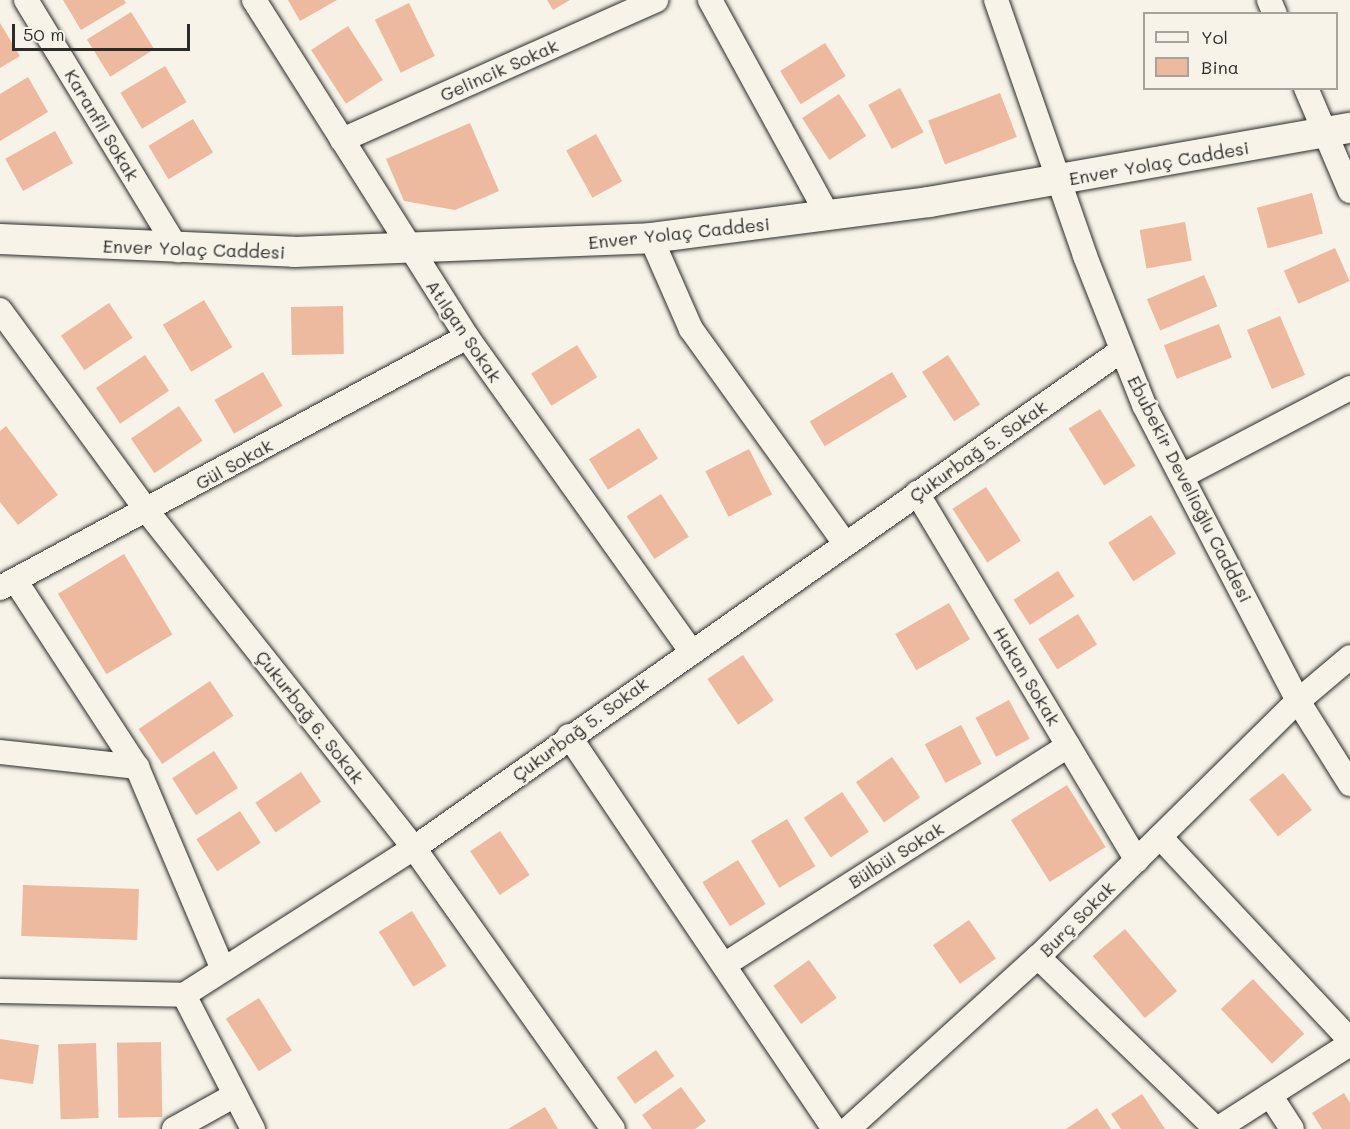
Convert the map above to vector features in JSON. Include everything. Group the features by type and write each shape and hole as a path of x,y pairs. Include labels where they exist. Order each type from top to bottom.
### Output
{"street":[{"name":"Karanfil Sokak","path":"26,0 178,250"},
{"name":"Atılgan Sokak","path":"254,0 466,338 691,651"},
{"name":"Gelincik Sokak","path":"342,140 656,0"},
{"path":"710,0 829,217"},
{"name":"Ebubekir Develioğlu Caddesi","path":"996,0 1121,351 1182,476 1298,701 1350,784"},
{"path":"1307,90 1337,131 1350,191"},
{"name":"Enver Yolaç Caddesi","path":"0,239 178,250 410,249 651,238 829,217 1059,181 1337,131"},
{"path":"651,238 692,329 845,543"},
{"name":"Çukurbağ 6. Sokak","path":"0,310 147,511 414,848 613,1129"},
{"name":"Gül Sokak","path":"8,584 466,338"},
{"name":"Çukurbağ 5. Sokak","path":"184,995 414,848 569,736 1121,351"},
{"path":"1182,476 1350,388"},
{"name":"Hakan Sokak","path":"917,493 1137,860"},
{"path":"8,584 137,767 223,970"},
{"name":"Burç Sokak","path":"848,1129 1038,957 1298,701 1350,657"},
{"path":"569,736 834,1129"},
{"name":"Bülbül Sokak","path":"724,965 1068,746"},
{"path":"0,752 137,767"},
{"path":"1038,957 1217,1129 1350,1042 1160,837"},
{"path":"0,991 184,995 253,1129"},
{"path":"174,1129 236,1095"},
{"path":"1270,1095 1292,1129"}],"building":[{"path":"63,0 124,0 126,3 81,30"},
{"path":"288,0 337,0 300,21"},
{"path":"547,0 570,0 553,10"},
{"path":"409,3 435,56 401,73 375,20"},
{"path":"131,12 154,49 110,77 87,40"},
{"path":"0,23 20,56 0,68"},
{"path":"348,26 383,80 346,104 311,50"},
{"path":"825,43 846,76 801,104 780,71"},
{"path":"165,66 187,102 142,129 120,93"},
{"path":"28,77 48,112 0,141 0,94"},
{"path":"900,88 923,132 892,149 868,105"},
{"path":"1000,93 1017,137 945,164 928,121"},
{"path":"839,94 866,136 829,160 802,118"},
{"path":"193,119 213,152 169,179 148,146"},
{"path":"470,123 499,191 455,210 404,201 386,159"},
{"path":"55,131 73,163 23,191 5,159"},
{"path":"596,134 622,181 592,198 566,150"},
{"path":"1312,193 1323,234 1268,248 1257,208"},
{"path":"1185,222 1192,260 1146,268 1140,230"},
{"path":"1335,248 1350,281 1298,304 1284,271"},
{"path":"1204,275 1217,306 1160,331 1147,299"},
{"path":"204,300 232,347 191,372 163,325"},
{"path":"109,303 132,338 84,370 61,335"},
{"path":"343,306 344,354 292,355 291,307"},
{"path":"1280,316 1305,375 1272,389 1247,330"},
{"path":"1219,324 1232,358 1177,379 1164,345"},
{"path":"577,345 597,377 551,406 531,374"},
{"path":"145,355 169,391 120,424 96,388"},
{"path":"948,355 980,404 954,421 922,372"},
{"path":"263,372 282,406 234,434 215,400"},
{"path":"892,372 907,397 825,446 810,421"},
{"path":"179,406 202,441 154,473 131,438"},
{"path":"1100,409 1136,466 1104,485 1069,429"},
{"path":"6,426 58,495 18,525 0,502 0,431"},
{"path":"639,428 658,459 608,490 589,459"},
{"path":"749,449 772,494 728,517 705,471"},
{"path":"986,487 1021,541 987,562 952,509"},
{"path":"661,494 689,537 654,559 627,516"},
{"path":"1151,515 1176,554 1133,581 1108,543"},
{"path":"124,554 172,635 106,674 58,594"},
{"path":"1058,571 1074,596 1030,625 1014,600"},
{"path":"949,603 970,639 916,670 895,634"},
{"path":"1078,614 1097,645 1057,669 1038,639"},
{"path":"743,655 774,701 738,725 707,679"},
{"path":"210,681 233,716 162,764 139,729"},
{"path":"1009,700 1030,739 996,757 975,718"},
{"path":"961,725 982,764 945,783 925,744"},
{"path":"214,751 238,788 196,815 172,778"},
{"path":"892,757 920,797 884,822 856,782"},
{"path":"301,772 321,802 276,833 255,803"},
{"path":"1283,773 1312,810 1278,837 1249,799"},
{"path":"1067,785 1106,847 1050,882 1011,820"},
{"path":"842,792 869,832 831,858 804,818"},
{"path":"240,811 261,843 217,871 196,839"},
{"path":"787,819 815,866 779,888 751,841"},
{"path":"500,831 530,875 500,895 470,851"},
{"path":"738,860 766,904 730,926 702,882"},
{"path":"23,885 139,889 137,940 21,936"},
{"path":"412,911 446,966 413,987 379,932"},
{"path":"969,920 996,959 960,984 933,945"},
{"path":"1125,929 1177,991 1145,1018 1093,956"},
{"path":"809,960 837,998 801,1024 773,986"},
{"path":"1253,979 1304,1034 1272,1064 1221,1009"},
{"path":"259,998 292,1051 259,1071 226,1019"},
{"path":"0,1039 39,1045 33,1084 0,1079"},
{"path":"161,1042 162,1117 118,1118 117,1043"},
{"path":"96,1043 99,1118 61,1119 58,1044"},
{"path":"656,1050 674,1076 635,1104 617,1078"},
{"path":"681,1087 706,1121 695,1129 652,1129 642,1115"},
{"path":"1344,1093 1350,1103 1350,1129 1322,1129 1312,1113"},
{"path":"1142,1094 1165,1129 1121,1129 1111,1114"},
{"path":"545,1107 558,1129 508,1129"},
{"path":"1097,1108 1111,1129 1066,1129"}]}
